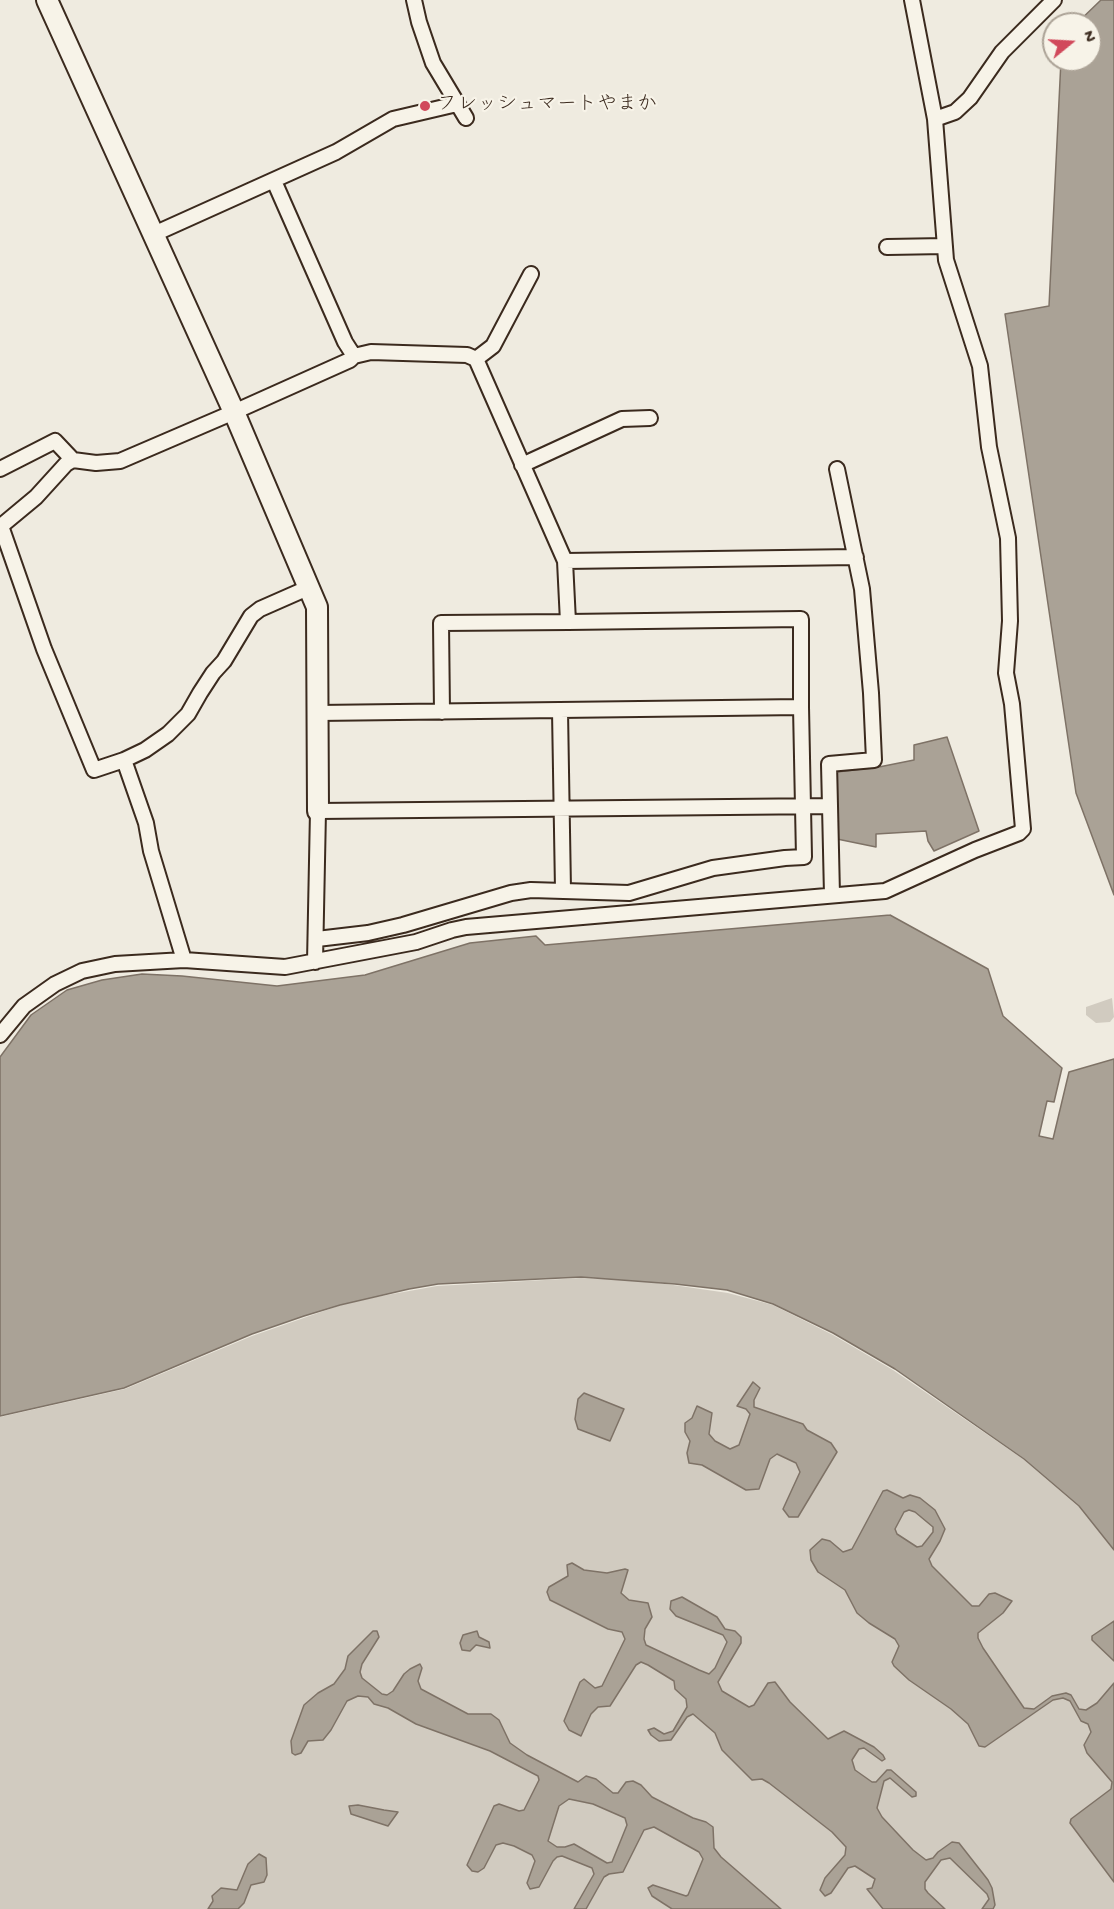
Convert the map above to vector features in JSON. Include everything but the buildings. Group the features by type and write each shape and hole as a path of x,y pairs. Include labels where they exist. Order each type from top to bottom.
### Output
{"street":[{"path":"47,0 234,412 318,607 315,962"},
{"path":"414,0 433,63 466,118"},
{"path":"0,1035 24,1006 55,984 82,971 115,964 184,960 285,967 416,942 466,927 885,891 975,850 1019,833 1023,829 1012,704 1006,673 1010,621 1008,538 989,447 980,366 946,260 935,119 912,0"},
{"path":"935,119 955,112 970,99 1002,52 1054,0"},
{"path":"154,234 336,152 393,119 457,105"},
{"path":"274,181 345,342 354,356"},
{"path":"887,247 945,246"},
{"path":"476,359 493,346 531,274"},
{"path":"310,587 260,609 251,616 224,661 200,693 189,714 168,734 145,750 94,770 45,649 1,526 36,497 66,464 73,460 96,463 120,461 350,360 354,356 371,351 467,355 476,359 565,561 568,622"},
{"path":"522,465 622,419 650,418"},
{"path":"0,469 55,441 73,460"},
{"path":"832,895 829,764 874,760 863,600 837,470"},
{"path":"565,561 856,557"},
{"path":"316,939 368,933 404,925 511,893 531,890 563,890 629,893 722,866 804,857 801,619 441,623 442,712"},
{"path":"318,713 801,707"},
{"path":"560,711 563,890"},
{"path":"124,760 146,823 151,851 184,960"},
{"path":"318,811 830,806"}],"shaded area":[{"path":"1101,0 1114,0 1114,895 1076,793 1005,314 1049,306 1060,72 1102,72 1102,12 1088,12"},
{"path":"947,737 979,831 934,851 928,841 926,831 876,834 876,847 837,839 837,772 914,760 914,745"},
{"path":"890,915 988,969 1003,1016 1062,1068 1054,1102 1047,1101 1039,1136 1053,1139 1069,1072 1114,1059 1114,1550 1079,1506 1024,1459 895,1369 833,1333 773,1304 727,1290 581,1277 438,1284 409,1289 340,1305 252,1334 124,1388 0,1416 0,1057 31,1015 67,990 102,980 142,974 277,986 365,975 470,943 536,936 545,945"},
{"path":"1112,998 1114,1017 1110,1022 1096,1023 1086,1015 1086,1007"},
{"path":"581,1278 633,1280 673,1285 728,1293 773,1305 833,1335 893,1370 1023,1459 1079,1507 1114,1551 1114,1909 0,1909 0,1417 125,1389 252,1336 341,1305 437,1286"},
{"path":"753,1382 760,1388 754,1400 754,1407 803,1424 807,1430 831,1443 837,1452 798,1517 789,1517 783,1509 800,1472 796,1463 777,1454 770,1459 759,1489 746,1490 702,1465 689,1463 687,1453 690,1441 685,1432 685,1423 692,1418 697,1406 712,1413 709,1434 715,1441 730,1449 739,1445 750,1414 746,1409 737,1406"},
{"path":"584,1393 624,1409 610,1441 578,1429 575,1419 578,1399"},
{"path":"887,1490 903,1498 910,1495 920,1498 935,1510 945,1529 929,1559 932,1566 972,1606 979,1606 989,1594 995,1593 1012,1601 1003,1613 978,1633 978,1638 1024,1708 1034,1709 1052,1696 1066,1693 1071,1695 1079,1709 1086,1710 1097,1703 1114,1683 1114,1882 1070,1823 1071,1819 1111,1789 1112,1782 1087,1753 1084,1745 1091,1732 1088,1724 1081,1721 1070,1701 1063,1698 1053,1700 985,1747 979,1746 968,1724 894,1666 892,1662 899,1646 895,1639 857,1613 845,1590 818,1572 811,1560 810,1550 822,1539 830,1541 843,1552 852,1549 883,1491","holes":["909,1510 915,1512 933,1527 933,1532 922,1546 917,1547 897,1534 895,1529 904,1512"]},
{"path":"572,1563 584,1570 607,1573 628,1570 621,1593 629,1600 648,1603 652,1617 645,1629 646,1645 699,1670 709,1674 715,1668 727,1642 723,1635 676,1616 670,1609 671,1601 682,1597 717,1617 725,1629 735,1631 741,1637 741,1643 718,1682 722,1691 749,1707 754,1705 768,1683 775,1682 790,1702 828,1739 844,1731 874,1747 885,1759 882,1761 864,1748 859,1749 852,1760 855,1770 872,1782 876,1782 887,1770 891,1770 916,1792 916,1796 912,1797 890,1778 884,1781 877,1808 882,1817 913,1850 926,1860 933,1858 952,1842 959,1843 988,1880 995,1905 993,1909 982,1909 989,1899 987,1894 950,1858 941,1860 925,1882 925,1889 945,1909 883,1909 867,1889 872,1888 875,1879 855,1866 848,1868 831,1893 825,1896 820,1890 825,1878 845,1855 846,1847 832,1832 769,1783 762,1779 752,1780 722,1750 715,1733 693,1714 687,1717 671,1740 659,1741 651,1735 648,1730 654,1728 664,1734 673,1731 687,1707 686,1699 675,1689 674,1681 641,1662 636,1665 610,1706 598,1707 591,1714 581,1736 569,1730 564,1721 580,1682 584,1679 595,1688 602,1686 625,1639 622,1632 608,1629 550,1600 547,1592 549,1587 568,1576 567,1565"},
{"path":"1114,1621 1114,1661 1092,1640 1092,1636"},
{"path":"373,1631 377,1631 379,1637 362,1664 360,1672 362,1678 382,1694 387,1695 393,1691 404,1674 420,1664 422,1668 418,1681 421,1689 468,1714 491,1714 499,1720 510,1743 527,1755 578,1782 586,1776 596,1779 613,1793 618,1793 626,1782 633,1781 641,1785 652,1797 693,1818 706,1822 713,1827 714,1848 721,1857 781,1909 672,1909 652,1896 648,1888 653,1885 688,1895 703,1859 699,1852 654,1827 644,1830 623,1872 604,1877 586,1909 574,1909 594,1874 592,1868 562,1856 553,1861 539,1887 530,1889 527,1883 535,1861 532,1855 514,1846 503,1843 496,1845 484,1868 478,1872 472,1871 467,1865 494,1806 499,1804 519,1811 524,1810 539,1780 538,1776 490,1751 416,1724 388,1708 374,1704 368,1697 358,1696 347,1701 323,1740 308,1741 301,1753 295,1755 292,1753 291,1741 304,1705 318,1693 334,1684 345,1669 348,1656","holes":["569,1799 593,1804 625,1818 627,1825 612,1862 607,1863 574,1844 557,1847 548,1841 559,1806"]},
{"path":"477,1631 479,1637 489,1642 490,1648 476,1645 470,1651 462,1650 460,1643 463,1635"},
{"path":"358,1805 398,1812 388,1826 351,1814 349,1806"},
{"path":"259,1854 266,1858 267,1875 264,1882 251,1885 244,1903 238,1909 208,1909 213,1901 212,1896 221,1888 237,1890 248,1864"}],"place":[{"name":"フレッシュマートやまか","path":"425,106"}]}
